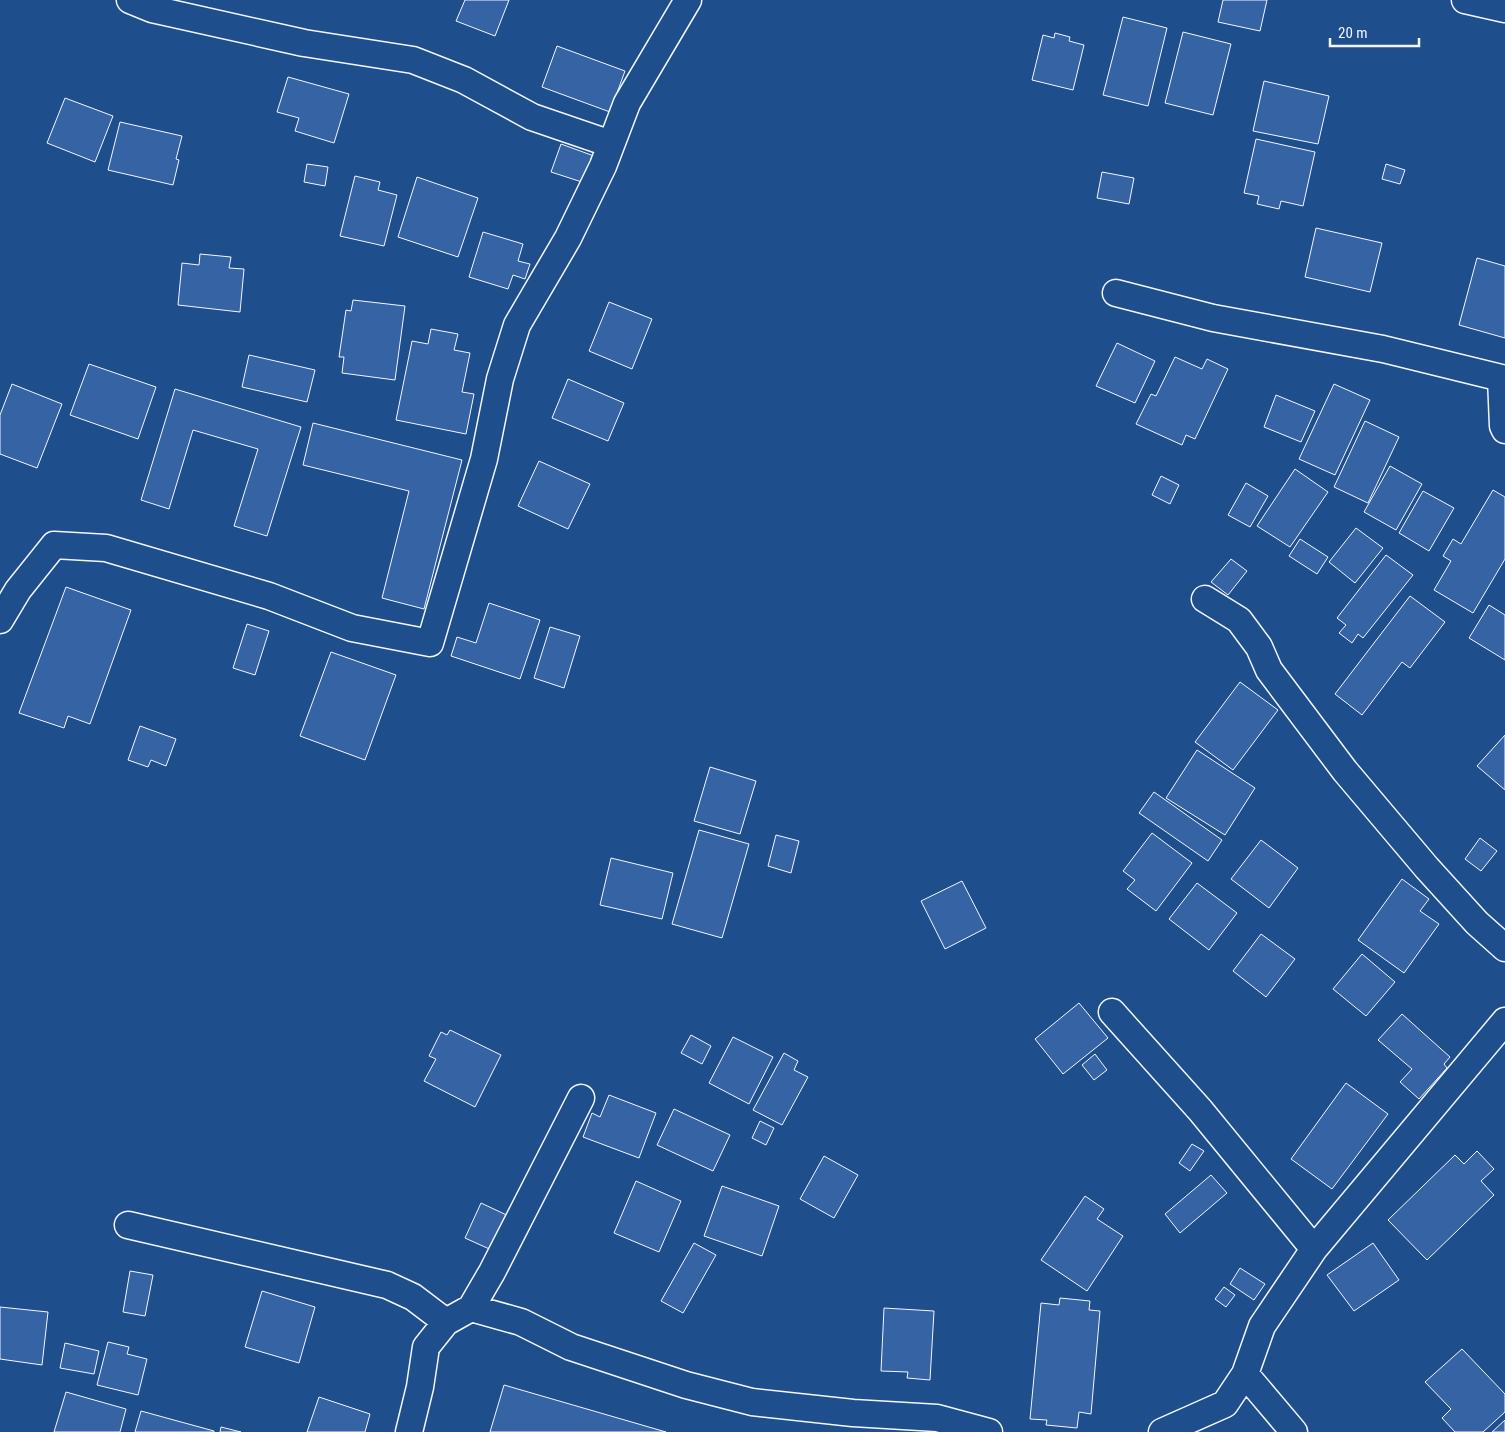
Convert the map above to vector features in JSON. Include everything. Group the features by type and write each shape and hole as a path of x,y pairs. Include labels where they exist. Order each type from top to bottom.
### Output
{"street":[{"path":"130,0 152,9 304,42 413,60 464,80 532,117 611,144"},
{"path":"0,620 18,590 54,545 106,548 269,596 352,628 430,643 484,459 500,379 517,325 568,238 603,166 627,103 688,0"},
{"path":"1465,0 1505,9"},
{"path":"1116,293 1213,318 1382,349 1503,378 1502,426 1505,430"},
{"path":"1205,600 1240,620 1259,647 1270,670 1345,771 1427,868 1477,923 1505,948"},
{"path":"1112,1012 1200,1110 1314,1249"},
{"path":"1162,1432 1225,1404 1245,1374 1262,1326 1314,1249 1505,1021"},
{"path":"409,1432 420,1387 426,1347 446,1322 471,1308 492,1272 581,1098"},
{"path":"128,1225 387,1285 413,1297 446,1322"},
{"path":"471,1308 521,1322 571,1347 686,1385 752,1402 853,1413 937,1418 990,1432"},
{"path":"1245,1374 1294,1432"}],"building":[{"path":"465,0 509,0 495,36 456,21"},
{"path":"1223,0 1267,0 1260,31 1218,22"},
{"path":"1123,17 1167,28 1148,106 1103,95"},
{"path":"1183,32 1231,44 1213,115 1165,103"},
{"path":"1055,33 1070,37 1069,41 1084,45 1073,90 1032,80 1043,35 1054,38"},
{"path":"557,46 625,71 610,112 542,87"},
{"path":"288,77 349,94 334,143 295,131 299,118 277,112"},
{"path":"1264,81 1329,96 1318,144 1253,131"},
{"path":"65,98 113,116 95,162 47,143"},
{"path":"120,122 182,136 176,159 179,160 173,185 108,170"},
{"path":"1256,139 1315,152 1303,206 1281,201 1279,209 1257,204 1259,196 1244,193"},
{"path":"561,144 594,156 585,183 551,172"},
{"path":"307,164 328,167 325,186 304,182"},
{"path":"1386,164 1405,170 1400,184 1382,179"},
{"path":"1102,172 1134,178 1129,204 1097,198"},
{"path":"355,176 380,182 378,190 397,195 384,246 340,236"},
{"path":"417,177 478,198 458,257 398,237"},
{"path":"1316,228 1382,243 1370,292 1305,277"},
{"path":"483,232 523,244 518,261 530,264 525,279 513,275 508,289 469,277"},
{"path":"200,254 231,257 229,268 244,269 240,312 178,305 182,263 199,265"},
{"path":"1477,258 1505,266 1505,338 1459,325"},
{"path":"353,300 405,306 395,380 342,373 344,357 339,357 346,310 351,311"},
{"path":"609,302 652,319 632,369 589,351"},
{"path":"431,329 458,334 454,350 470,353 462,392 474,394 466,434 396,420 412,341 428,344"},
{"path":"1117,343 1155,361 1135,403 1096,386"},
{"path":"249,355 315,370 307,402 242,387"},
{"path":"1175,357 1202,369 1207,359 1228,369 1195,439 1186,435 1182,445 1136,424 1151,394 1156,396"},
{"path":"89,364 156,387 138,439 70,415"},
{"path":"568,379 624,403 608,441 552,418"},
{"path":"12,384 62,404 37,468 0,454 0,415"},
{"path":"1334,384 1370,400 1335,475 1299,459"},
{"path":"175,389 301,427 267,536 234,526 258,449 193,430 169,509 141,500"},
{"path":"1276,395 1315,411 1301,442 1264,427"},
{"path":"1365,421 1399,437 1368,503 1334,487"},
{"path":"313,423 462,460 424,609 382,598 409,491 303,465"},
{"path":"539,461 590,484 568,529 518,506"},
{"path":"1390,466 1422,484 1396,530 1364,512"},
{"path":"1295,469 1328,492 1290,547 1257,526"},
{"path":"1161,476 1179,485 1170,504 1152,495"},
{"path":"1246,483 1268,496 1250,527 1228,515"},
{"path":"1493,490 1505,497 1505,559 1473,613 1434,590 1451,561 1443,556 1453,539 1461,544"},
{"path":"1423,491 1454,508 1429,551 1399,533"},
{"path":"1356,528 1383,548 1355,583 1329,562"},
{"path":"1300,539 1328,557 1317,574 1289,556"},
{"path":"1386,555 1413,575 1363,638 1358,634 1352,643 1339,633 1346,625 1337,618"},
{"path":"1231,559 1247,571 1228,595 1211,582"},
{"path":"66,587 131,610 90,724 68,716 64,728 19,713"},
{"path":"1410,596 1445,622 1410,668 1402,662 1362,715 1335,694"},
{"path":"489,603 540,620 520,679 451,656 457,637 476,643"},
{"path":"1489,605 1505,615 1505,660 1469,638"},
{"path":"247,624 269,631 255,675 233,668"},
{"path":"550,627 580,636 564,688 534,678"},
{"path":"331,652 396,675 365,760 300,736"},
{"path":"1240,682 1278,710 1233,770 1195,742"},
{"path":"140,726 176,739 166,766 151,760 148,767 128,760"},
{"path":"1505,735 1505,790 1477,766"},
{"path":"1197,750 1255,788 1225,835 1166,798"},
{"path":"710,767 756,781 740,834 694,821"},
{"path":"1154,792 1222,840 1208,861 1139,813"},
{"path":"699,830 749,844 722,938 672,924"},
{"path":"1152,833 1192,863 1156,911 1127,889 1135,880 1123,871"},
{"path":"776,835 799,841 791,873 768,866"},
{"path":"1480,838 1497,851 1481,871 1465,859"},
{"path":"1261,840 1298,868 1269,908 1231,879"},
{"path":"611,858 673,873 662,919 600,905"},
{"path":"1402,879 1429,899 1420,911 1439,924 1404,973 1358,940"},
{"path":"962,881 986,928 945,949 921,901"},
{"path":"1197,883 1237,913 1209,950 1169,919"},
{"path":"1261,934 1295,959 1266,997 1233,971"},
{"path":"1362,954 1395,982 1366,1016 1333,989"},
{"path":"1079,1003 1108,1038 1063,1074 1035,1039"},
{"path":"1402,1014 1450,1057 1444,1064 1447,1068 1419,1099 1400,1082 1412,1069 1378,1040"},
{"path":"450,1030 501,1055 475,1107 424,1081 436,1059 429,1056 441,1032 447,1035"},
{"path":"691,1035 711,1046 702,1064 681,1053"},
{"path":"733,1037 773,1057 749,1104 709,1083"},
{"path":"784,1053 798,1061 794,1070 808,1077 782,1125 753,1110"},
{"path":"1095,1054 1107,1070 1094,1080 1082,1065"},
{"path":"1346,1083 1388,1114 1332,1189 1291,1159"},
{"path":"609,1095 656,1113 639,1158 583,1137 592,1113 600,1117"},
{"path":"674,1109 730,1135 713,1171 657,1145"},
{"path":"760,1121 774,1128 766,1145 752,1138"},
{"path":"1192,1144 1204,1151 1190,1171 1179,1163"},
{"path":"1477,1151 1494,1169 1481,1181 1494,1195 1427,1260 1388,1220 1455,1155 1464,1164"},
{"path":"824,1156 858,1175 834,1218 800,1199"},
{"path":"1211,1175 1227,1193 1180,1233 1165,1214"},
{"path":"636,1181 681,1201 659,1252 614,1233"},
{"path":"722,1186 779,1206 762,1256 704,1236"},
{"path":"1085,1196 1104,1209 1097,1219 1123,1236 1087,1291 1041,1260"},
{"path":"481,1203 513,1218 496,1252 465,1238"},
{"path":"694,1243 716,1255 683,1313 661,1301"},
{"path":"1373,1243 1399,1280 1354,1311 1327,1275"},
{"path":"1240,1268 1265,1284 1254,1300 1230,1284"},
{"path":"130,1271 153,1275 145,1316 123,1312"},
{"path":"1224,1287 1235,1295 1226,1307 1215,1299"},
{"path":"262,1291 315,1307 299,1363 245,1347"},
{"path":"1060,1298 1090,1301 1089,1310 1100,1311 1091,1414 1079,1412 1077,1428 1046,1425 1047,1420 1030,1419 1041,1303 1059,1305"},
{"path":"0,1307 48,1312 42,1365 0,1359"},
{"path":"884,1308 934,1311 930,1380 907,1378 908,1372 881,1371"},
{"path":"108,1342 129,1347 127,1354 147,1359 138,1395 97,1385"},
{"path":"65,1343 99,1351 94,1374 60,1368"},
{"path":"1462,1349 1505,1394 1505,1412 1483,1432 1455,1432 1442,1418 1451,1409 1425,1382"},
{"path":"504,1385 666,1432 490,1432"},
{"path":"66,1392 126,1409 120,1432 54,1432"},
{"path":"319,1397 370,1414 365,1432 307,1432"},
{"path":"141,1411 214,1431 214,1432 135,1432"},
{"path":"1505,1420 1505,1432 1492,1432"},
{"path":"221,1427 241,1432 220,1432"}]}
